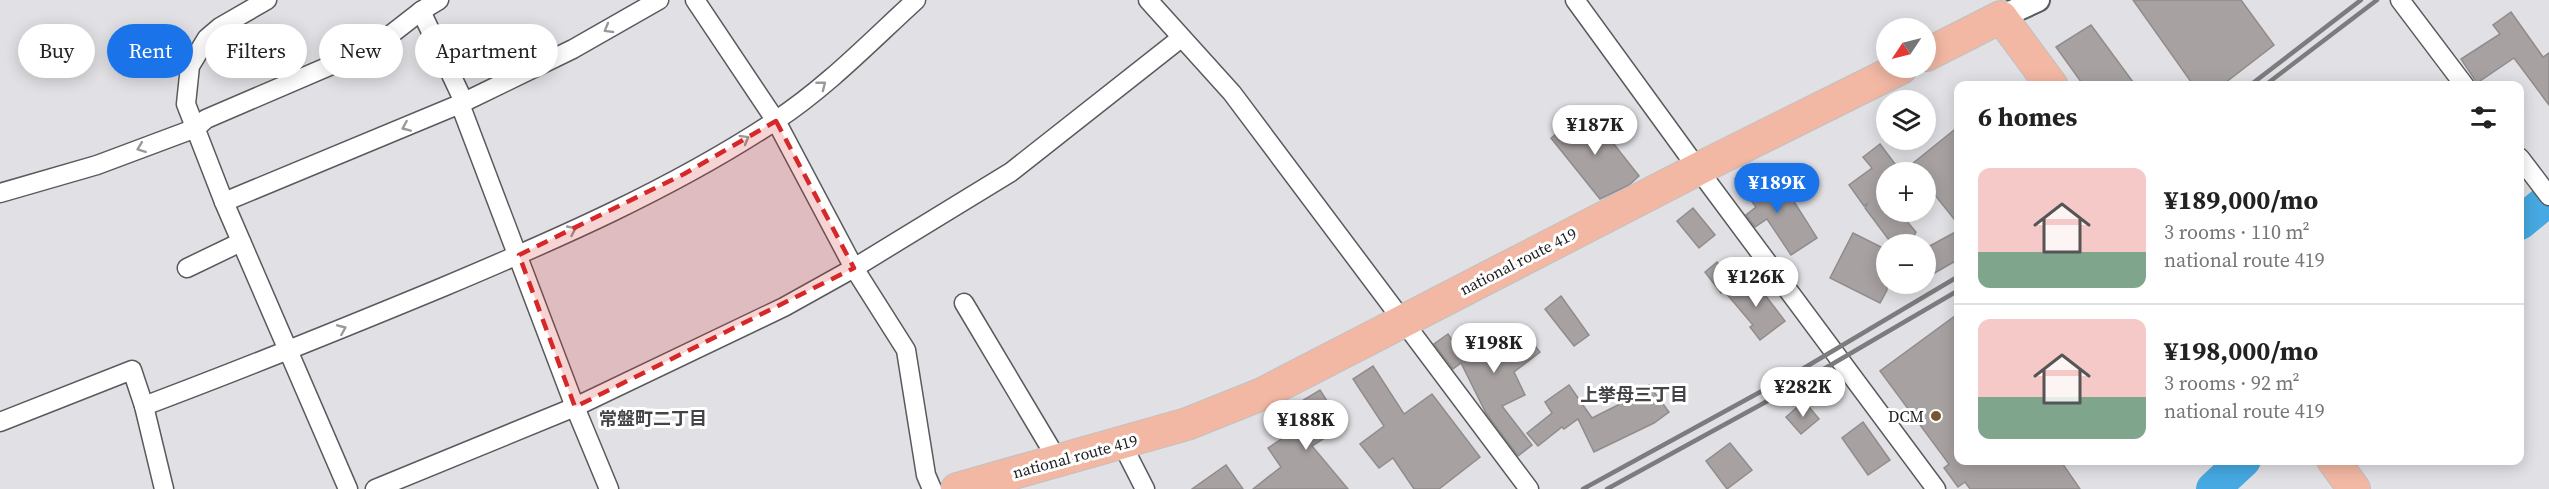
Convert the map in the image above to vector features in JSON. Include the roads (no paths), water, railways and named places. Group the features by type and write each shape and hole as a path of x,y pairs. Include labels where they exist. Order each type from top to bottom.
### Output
{"highway":[{"path":"1936,48 1995,9 2048,81"},
{"name":"national route 419","path":"957,489 1187,424 1262,394 1698,169 1881,78"},
{"path":"2337,465 2354,489"}],"street":[{"path":"267,0 220,27 207,38 195,55 186,84 186,104 224,202 348,489"},
{"path":"0,193 97,165 196,128 206,119 376,46 439,0"},
{"path":"224,202 462,103 573,49 659,0"},
{"path":"695,0 776,121 854,268 906,350 926,475 932,489"},
{"path":"144,406 288,351 519,255 684,174 776,121 829,80 916,0"},
{"path":"1148,0 1232,93 1529,489"},
{"path":"1575,0 1936,489"},
{"path":"1995,9 2038,0"},
{"path":"2400,0 2461,81"},
{"path":"421,11 462,103 575,407 609,489"},
{"path":"375,489 575,407 784,307 854,268 1011,172 1181,38"},
{"path":"2524,163 2547,193"},
{"path":"187,268 241,242"},
{"path":"964,303 1057,459"},
{"path":"0,423 132,370 144,406 164,489"},
{"path":"1122,444 1145,489"}],"waterway":[{"path":"2524,220 2549,199"},
{"path":"2213,489 2239,465"}],"railway":[{"path":"2256,81 2361,0"},
{"path":"2271,81 2377,0"},
{"path":"1583,489 1804,368 1954,279"},
{"path":"1607,489 1793,387 1954,293"}],"place":[{"name":"DCM","path":"1936,416"}],"district":[{"name":"上挙母三丁目","path":"1634,394"},
{"name":"常盤町二丁目","path":"653,418"}]}
